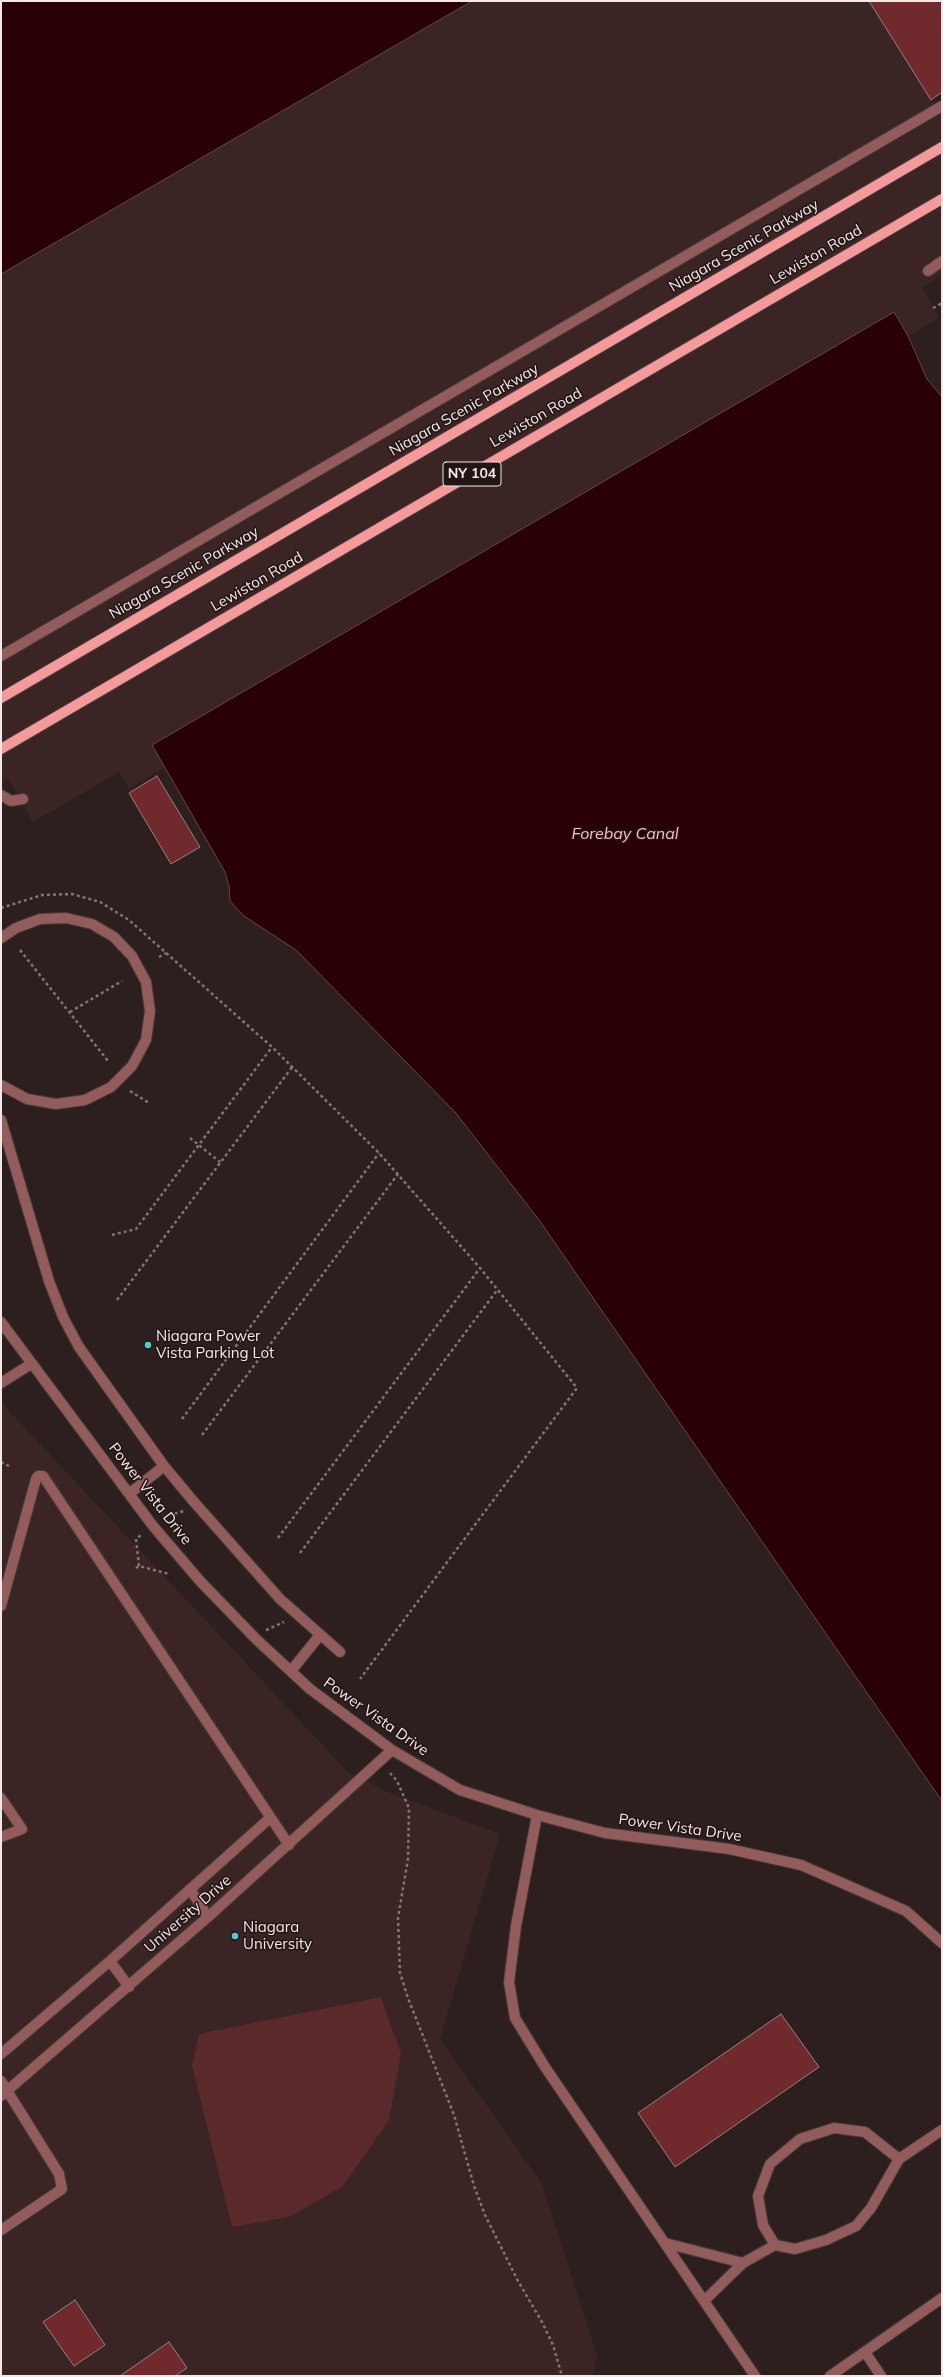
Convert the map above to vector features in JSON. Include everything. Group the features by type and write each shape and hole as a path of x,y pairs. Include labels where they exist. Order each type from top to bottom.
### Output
{"main road":[{"name":"Niagara Scenic Parkway","path":"1,698 942,147"},
{"name":"Lewiston Road","path":"1,749 942,198"}],"street":[{"path":"1,656 942,106"},
{"path":"928,270 942,262"},
{"path":"1,795 11,801 24,799"},
{"path":"1,938 16,928 40,919 66,918 92,924 114,937 132,956 146,982 150,1011 146,1040 132,1066 111,1087 85,1100 56,1104 27,1099 1,1085"},
{"path":"1,1120 49,1281 63,1317 87,1358 164,1466 247,1564 296,1615 340,1652"},
{"name":"Power Vista Drive","path":"1,1322 153,1526 200,1581 310,1689 392,1750 460,1790 537,1815 605,1832 729,1849 801,1865 906,1910 942,1943"},
{"path":"1,1383 31,1364"},
{"path":"129,1494 164,1466"},
{"path":"1,1606 36,1479 38,1476 43,1476 289,1845"},
{"path":"291,1671 320,1635"},
{"name":"University Drive","path":"5,2094 129,1987 289,1845 392,1750"},
{"path":"1,1798 22,1829 1,1837"},
{"path":"537,1815 516,1926 509,1982 515,2018 545,2067 705,2300 755,2376"},
{"path":"1,2054 110,1960 270,1818"},
{"path":"190,1889 208,1917"},
{"path":"110,1960 129,1987"},
{"path":"1,2080 5,2094 59,2174 62,2189 1,2230"},
{"path":"775,2245 763,2225 758,2196 770,2164 800,2139 834,2128 866,2132 899,2159"},
{"path":"705,2300 743,2263 775,2245 795,2249 826,2240 856,2226 886,2184 899,2159 942,2130"},
{"path":"665,2243 743,2263"},
{"path":"830,2376 942,2298"},
{"path":"864,2352 881,2376"}],"path":[{"path":"933,308 942,303"},
{"path":"1,908 42,895 72,894 100,902 129,920 272,1046 379,1154 498,1289 577,1388 360,1679"},
{"path":"20,950 108,1061"},
{"path":"159,957 166,953"},
{"path":"70,1012 122,981"},
{"path":"112,1235 136,1230 272,1046"},
{"path":"117,1300 293,1066"},
{"path":"130,1091 149,1103"},
{"path":"190,1138 221,1162"},
{"path":"182,1419 379,1154"},
{"path":"202,1435 398,1174"},
{"path":"278,1538 480,1268"},
{"path":"300,1553 498,1289"},
{"path":"1,1462 9,1466"},
{"path":"163,1517 186,1511"},
{"path":"145,1532 136,1539 137,1567 169,1574"},
{"path":"265,1631 288,1620"},
{"path":"390,1773 396,1781 409,1808 408,1859 398,1918 400,1972 408,1998 445,2089 485,2215 514,2274 542,2322 553,2345 562,2376"}],"shaded area":[{"path":"472,1 869,1 942,117 942,275 922,287 939,318 908,336 894,312 152,745 165,767 129,789 119,772 33,822 8,779 1,784 1,274"},
{"name":"Niagara University","path":"1,1398 10,1412 349,1773 390,1793 500,1834 440,2039 542,2184 597,2355 593,2376 1,2376"},
{"path":"381,1997 401,2054 389,2120 343,2186 289,2217 232,2227 192,2065 199,2034"}],"water":[{"path":"1,1 472,1 1,274"},
{"name":"Forebay Canal","path":"894,312 908,336 927,379 942,397 942,1801 539,1220 455,1112 296,950 244,916 230,901 229,886 225,872 152,745"}],"building":[{"path":"869,1 942,1 942,92 931,100"},
{"path":"157,776 200,847 171,864 129,793"},
{"path":"781,2014 819,2067 675,2167 638,2113"},
{"path":"75,2300 105,2345 74,2366 43,2322"},
{"path":"169,2342 187,2368 175,2376 120,2376"}],"place":[{"name":"Niagara Power Vista Parking Lot","path":"148,1345"},
{"name":"Niagara University","path":"235,1936"}]}
